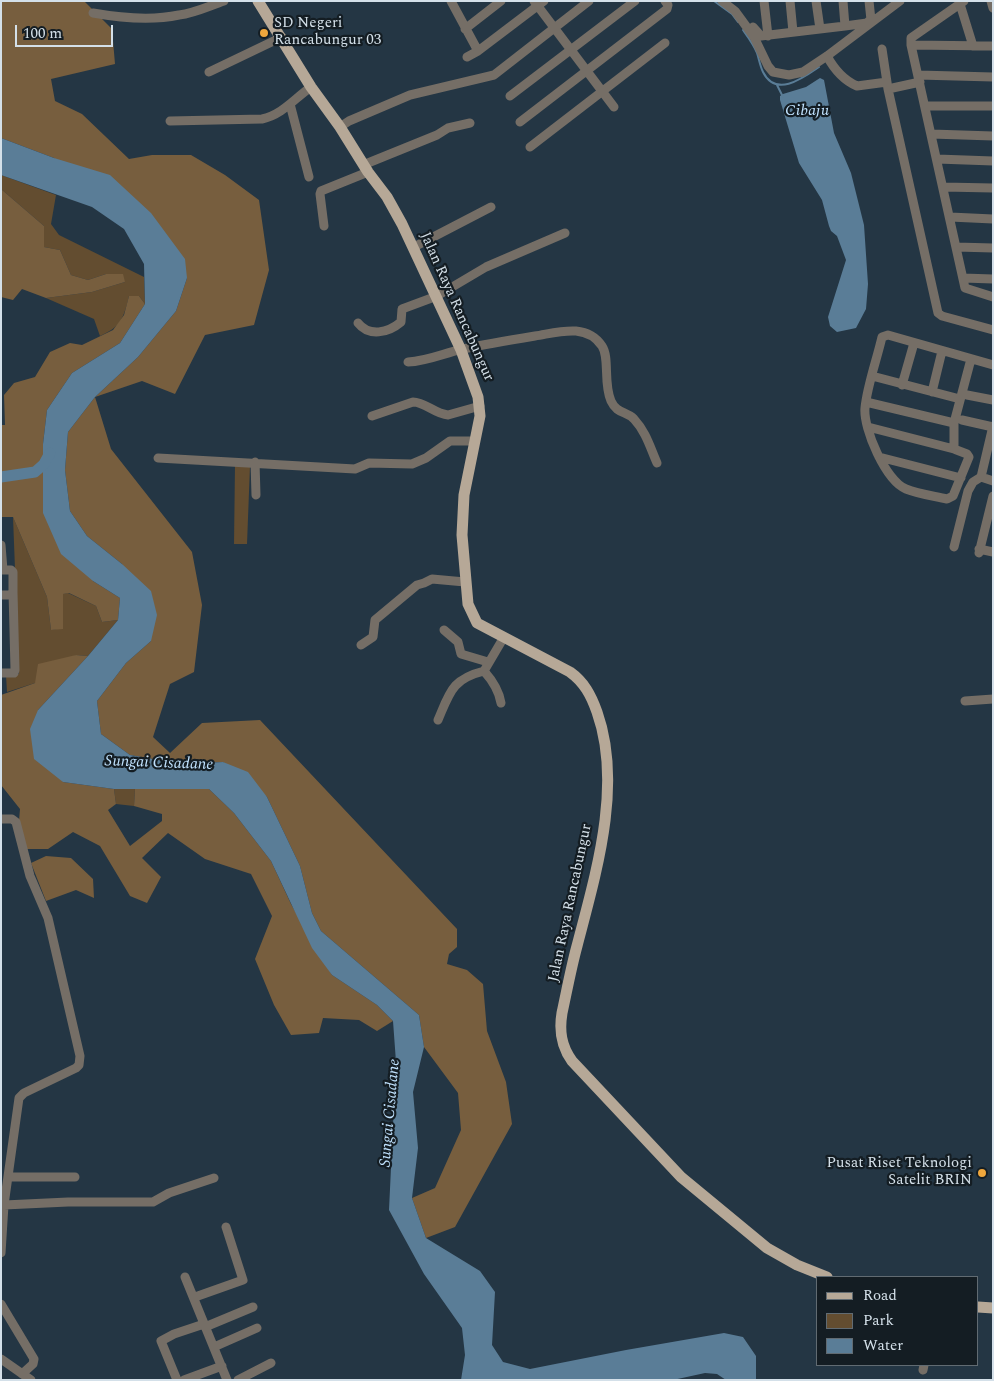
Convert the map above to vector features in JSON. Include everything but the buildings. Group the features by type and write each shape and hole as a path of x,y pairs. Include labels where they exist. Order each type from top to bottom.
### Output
{"main road":[{"name":"Jalan Raya Rancabungur","path":"258,1 365,168 387,198 414,247 437,296 461,350 478,397 480,416 464,495 462,516 468,604 477,623 577,677 587,689 594,702 606,743 608,776 605,817 593,886 576,949 561,1022 561,1038 566,1054 681,1178 766,1248 797,1265 824,1276"},
{"path":"979,1307 993,1308"}],"street":[{"path":"93,13 158,18 192,13 224,1"},
{"path":"466,29 501,1"},
{"path":"340,127 349,121 410,95 494,75 589,1"},
{"path":"510,96 635,1"},
{"path":"520,122 667,9 668,5 665,1"},
{"path":"722,1 735,11 754,37 768,66 773,72 789,76 796,75 827,56 900,1"},
{"path":"730,1 738,5 761,36 867,23 893,1"},
{"path":"764,1 768,36"},
{"path":"790,1 794,32"},
{"path":"816,1 820,29"},
{"path":"842,1 845,26"},
{"path":"869,1 871,20"},
{"path":"991,1 993,8"},
{"path":"454,2 478,51"},
{"path":"467,57 478,51 539,3 554,28 614,107"},
{"path":"974,46 962,3 912,38 911,45 965,288 993,297"},
{"path":"209,72 282,38"},
{"path":"530,147 666,43"},
{"path":"911,45 993,46"},
{"path":"882,49 888,85 938,313 942,316 993,330"},
{"path":"827,56 841,75 857,86 888,85 919,79 993,77"},
{"path":"170,121 262,119 272,117 312,87"},
{"path":"290,104 309,177"},
{"path":"925,106 993,106"},
{"path":"324,226 321,191 448,128 470,123"},
{"path":"931,134 993,136"},
{"path":"937,160 993,161"},
{"path":"943,186 993,188"},
{"path":"414,247 491,207"},
{"path":"950,217 993,219"},
{"path":"358,323 365,330 373,333 392,328 401,322 402,309 437,296 486,267 564,233"},
{"path":"956,247 993,248"},
{"path":"962,278 993,280"},
{"path":"408,362 422,361 461,350 567,331 587,334 595,338 605,351 606,385 616,410 632,417 644,432 656,463"},
{"path":"868,427 967,454 969,457 953,496 947,499 905,489 892,478 879,457 868,427 865,410 882,337 888,335 993,365"},
{"path":"902,385 914,343"},
{"path":"932,392 942,350"},
{"path":"954,449 971,359"},
{"path":"872,376 932,392 993,400"},
{"path":"372,416 413,402 418,402 437,412 448,415 480,406"},
{"path":"866,402 958,422 993,427 990,453 981,477 973,482 968,491 954,547"},
{"path":"158,458 354,469 369,463 412,464 426,458 450,441 475,441"},
{"path":"879,457 961,478"},
{"path":"255,462 256,495"},
{"path":"981,477 993,481"},
{"path":"993,496 979,551 993,552"},
{"path":"1,543 2,570 11,570 13,572 15,670 14,673 1,673"},
{"path":"361,645 373,637 375,620 417,585 424,584 432,579 465,582"},
{"path":"1,595 10,595 13,592"},
{"path":"444,630 458,642 461,654 486,666 501,703"},
{"path":"438,720 446,700 458,682 486,666 504,637"},
{"path":"965,701 993,699"},
{"path":"1,819 12,818 16,822 30,876 48,918 80,1056 79,1065 76,1068 21,1095 19,1098 7,1171 1,1252"},
{"path":"7,1171 75,1177"},
{"path":"4,1205 68,1202 154,1202 169,1193 214,1178"},
{"path":"195,1297 243,1280 226,1227"},
{"path":"185,1277 195,1297 204,1325 228,1380"},
{"path":"1,1304 34,1358 33,1364 22,1374"},
{"path":"177,1380 161,1341 174,1334 253,1307"},
{"path":"214,1347 257,1328"},
{"path":"1,1358 31,1380"},
{"path":"238,1380 272,1363"},
{"path":"184,1380 222,1366"}],"green space":[{"path":"1,175 56,195 51,224 59,235 144,277 145,304 139,296 129,296 120,321 113,329 100,336 94,319 46,298 92,292 125,282 106,274 88,280 71,275 60,250 44,247 44,226 1,189"},
{"path":"235,465 250,466 247,544 234,544"},
{"path":"13,517 47,597 51,630 63,628 62,594 68,593 96,606 102,622 118,620 88,656 76,655 35,683 7,692 6,675 19,674"},
{"path":"114,789 135,789 134,806 116,804"}],"shaded area":[{"path":"1,1 84,1 112,29 115,64 51,79 55,101 82,114 129,159 152,155 191,155 225,175 259,200 269,270 254,325 205,335 175,394 142,381 95,397 138,357 176,311 187,278 54,158 1,138"},
{"path":"1,189 44,226 44,247 60,250 71,275 88,280 106,274 123,274 125,282 92,292 46,298 22,289 13,300 1,297"},
{"path":"129,296 139,296 145,304 120,343 72,373 47,410 43,444 93,581 120,598 118,620 102,622 96,606 69,593 63,594 63,629 51,630 47,597 13,517 1,517 1,425 5,425 4,395 14,383 35,377 50,352 70,343 82,345 113,330 124,315"},
{"path":"95,397 111,449 192,552 202,605 194,672 170,684 153,737 170,753 202,723 260,720 457,929 457,947 449,954 447,964 467,970 483,984 487,1031 506,1082 512,1124 455,1227 426,1238 412,1198 435,1188 461,1130 458,1093 424,1047 419,1015 321,931 312,913 300,866 267,797 223,762 181,764 130,755 101,734 97,701 126,663 151,641 122,564 87,536 70,511 65,470 68,432"},
{"path":"76,655 88,656 38,710 63,782 114,789 116,804 108,810 130,846 162,821 162,814 134,806 135,789 209,789 234,813 271,861 291,904 332,975 377,1005 393,1021 377,1031 359,1020 323,1018 319,1033 291,1035 274,1005 255,959 272,916 251,874 205,859 168,833 142,858 161,877 147,903 130,896 100,846 73,832 48,849 26,849 18,834 20,809 1,785 1,695 35,683 38,664"},
{"path":"46,856 71,858 93,879 94,898 76,890 46,901 31,863"}],"water":[{"name":"Cibaju","path":"820,78 824,80 834,133 851,173 864,225 868,284 866,309 856,328 837,332 830,326 828,317 846,260 837,236 831,231 829,226 822,200 799,163 780,100 780,96 783,94 806,87"},
{"name":"Sungai Cisadane","path":"1,138 54,158 110,175 151,213 185,259 187,278 176,311 138,357 95,397 68,432 65,470 70,511 87,536 122,564 151,591 157,615 151,641 126,663 97,701 101,734 130,755 181,764 223,762 248,772 267,797 300,866 312,913 321,931 419,1015 424,1047 413,1092 418,1148 412,1198 426,1238 480,1271 495,1292 492,1345 503,1362 530,1369 724,1333 743,1337 756,1356 756,1380 726,1380 717,1374 705,1373 673,1380 461,1380 465,1355 462,1328 424,1274 389,1210 396,1062 393,1021 377,1005 332,975 312,948 271,861 234,813 209,789 114,789 63,782 34,759 30,729 38,710 118,620 120,598 93,581 61,554 43,513 43,444 47,410 72,373 120,343 145,304 144,264 124,229 92,207 1,175"}],"waterway":[{"path":"714,1 732,14 738,22"},
{"path":"743,30 756,50 763,72 768,80 775,84 782,85 798,80 819,67"},
{"path":"777,85 783,97"},
{"path":"1,477 35,472 44,464 50,453"}],"place":[{"name":"SD Negeri Rancabungur 03","path":"264,33"},
{"name":"Pusat Riset Teknologi Satelit BRIN","path":"982,1173"}]}
